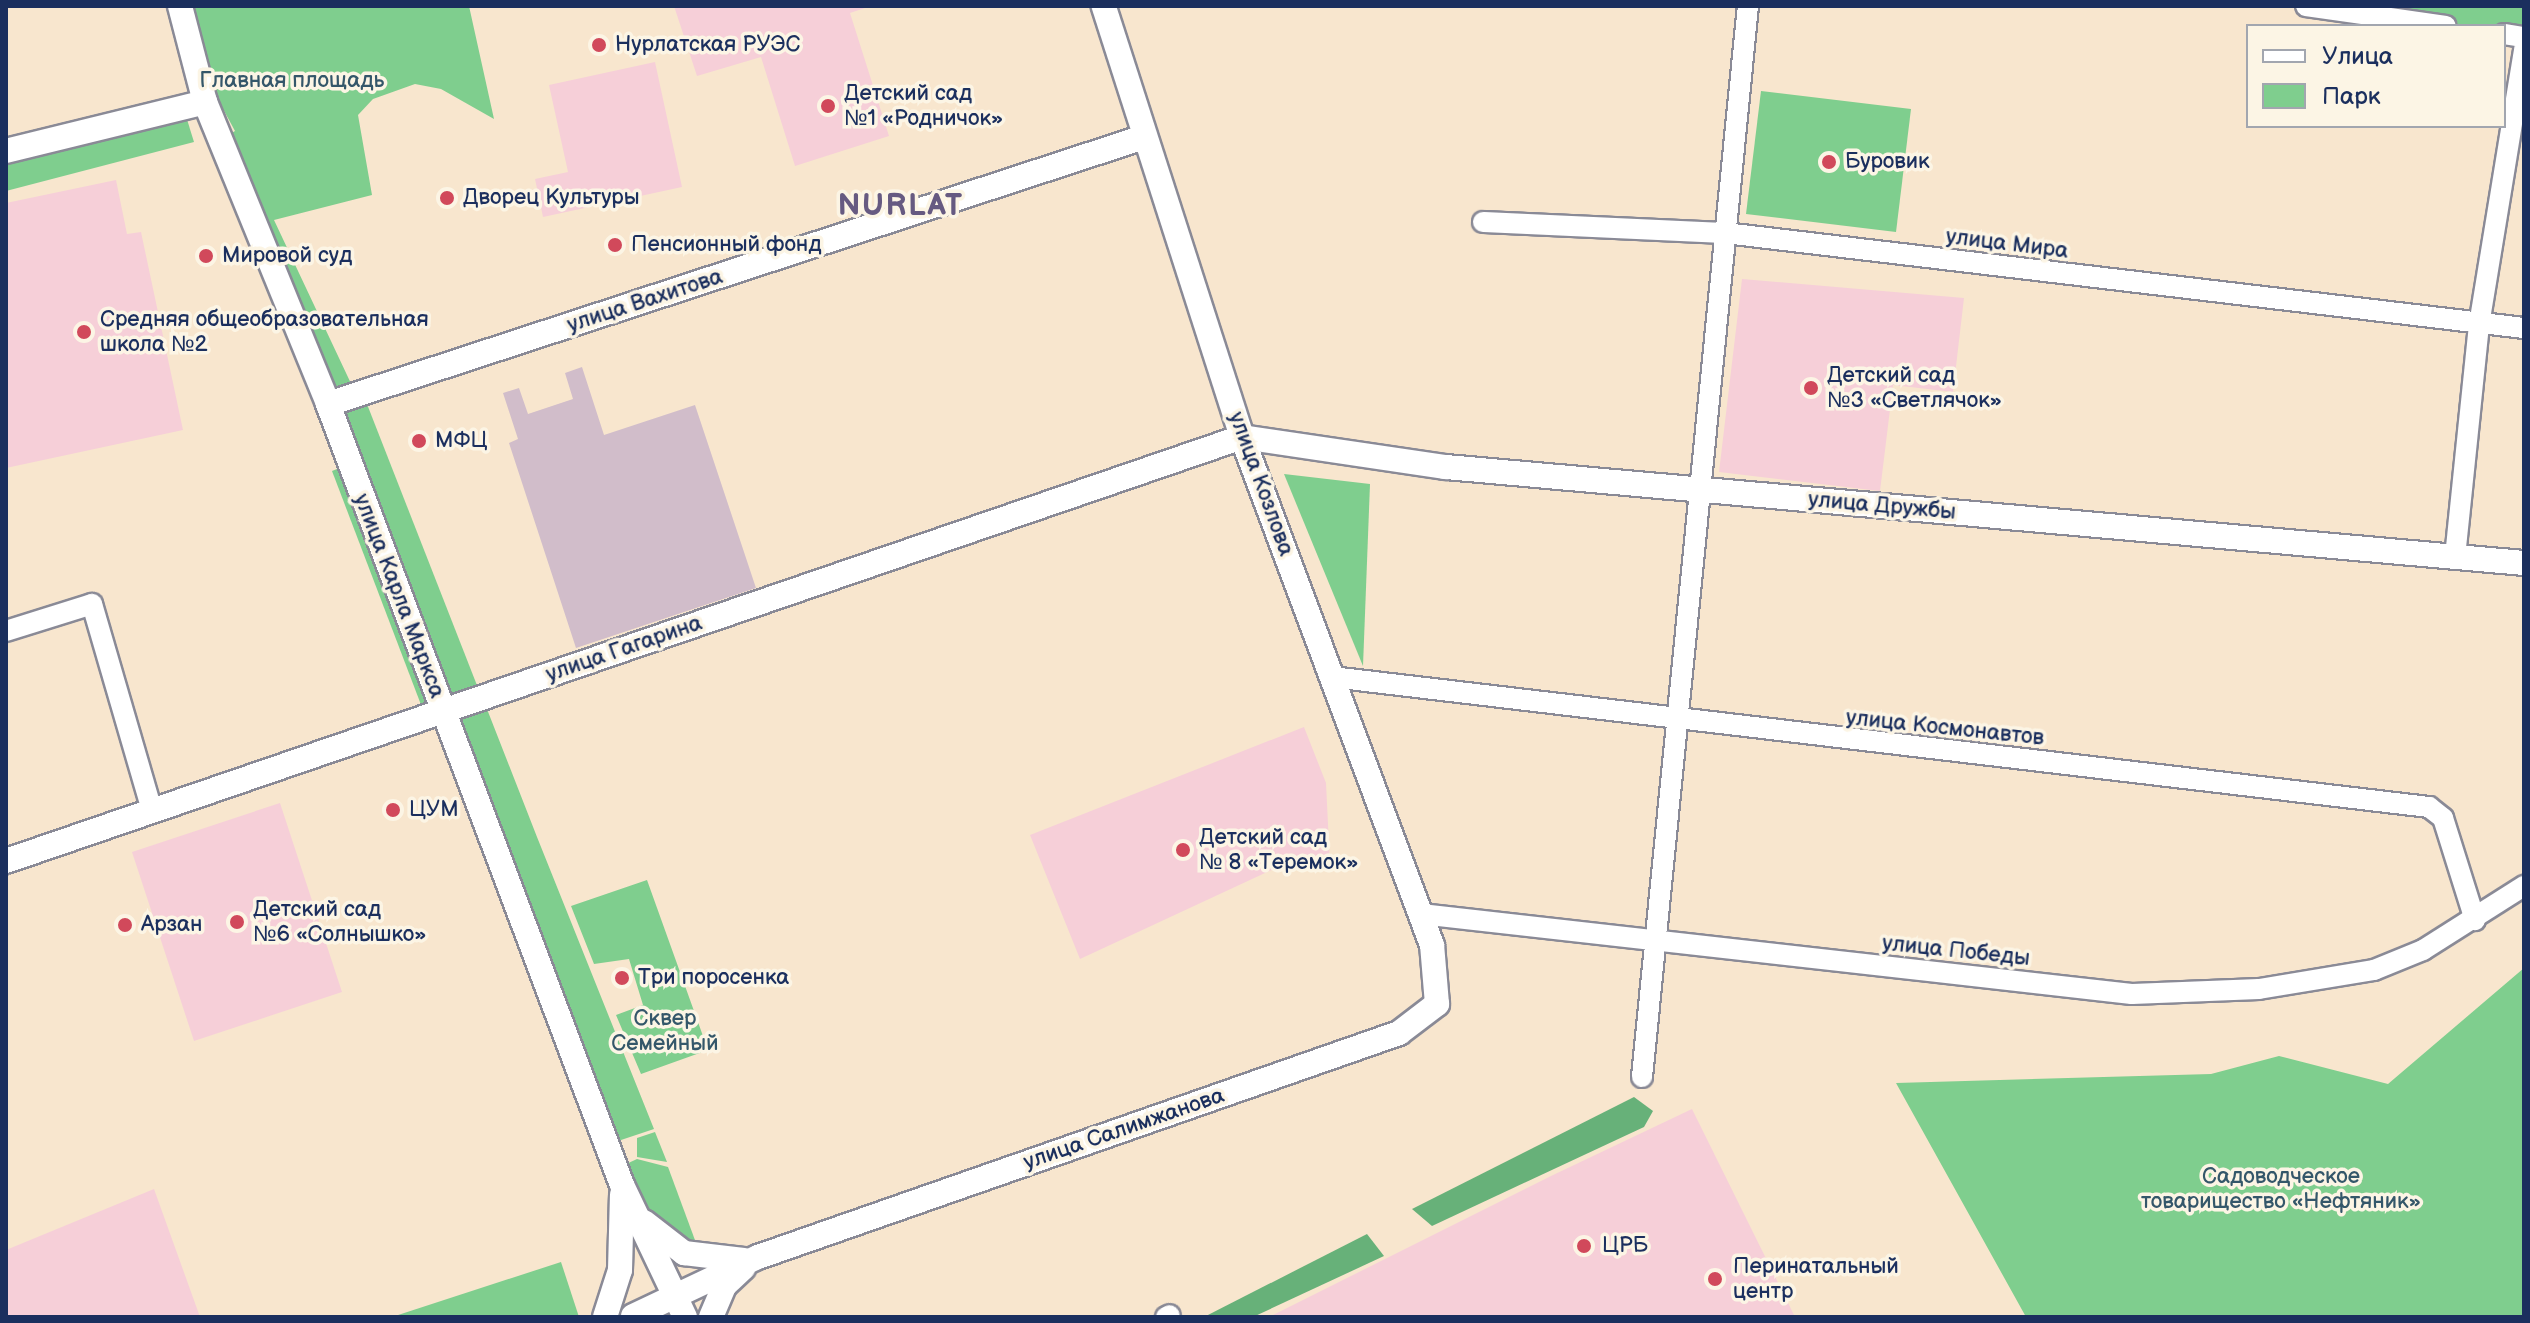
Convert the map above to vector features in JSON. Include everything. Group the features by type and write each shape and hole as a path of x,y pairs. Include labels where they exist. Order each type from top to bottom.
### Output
{"street":[{"name":"улица Карла Маркса","path":"180,6 205,102 328,404 622,1185 685,1317"},
{"name":"улица Козлова","path":"1104,6 1242,437 1436,957"},
{"path":"1642,1077 1748,6"},
{"path":"2306,6 2432,24"},
{"path":"2455,557 2479,325 2524,49"},
{"path":"6,151 205,102"},
{"name":"улица Вахитова","path":"328,404 1144,137"},
{"name":"улица Мира","path":"1483,222 1725,233 2524,328"},
{"name":"улица Дружбы","path":"1242,437 1446,467 2524,563"},
{"name":"улица Гагарина","path":"6,861 1242,437"},
{"path":"6,631 92,604 152,811"},
{"name":"улица Космонавтов","path":"1332,677 1677,722 2429,807 2443,818 2475,920"},
{"name":"улица Победы","path":"1421,914 2132,994 2326,982 2423,950 2475,920 2524,886"},
{"name":"улица Салимжанова","path":"631,1317 674,1294 758,1257 1410,1028 1437,1004 1436,957"},
{"name":"улица Карла Маркса","path":"605,1317 620,1270 622,1185"},
{"path":"633,1209 684,1253 758,1257"},
{"path":"711,1317 724,1286 758,1257"},
{"path":"631,1317 662,1317"}],"shaded area":[{"name":"Детский сад №1 «Родничок»","path":"674,6 871,6 850,13 889,136 795,166 761,57 697,76"},
{"path":"655,62 682,187 543,217 535,179 568,172 549,85"},
{"name":"Средняя общеобразовательная школа №2","path":"116,180 127,234 141,232 183,430 6,468 6,203"},
{"name":"Детский сад №3 «Светлячок»","path":"1742,279 1964,298 1953,392 1893,385 1880,491 1719,472"},
{"path":"582,367 604,435 695,405 756,588 576,648 509,443 518,439 503,393 519,388 528,414 573,399 565,373"},
{"name":"Детский сад № 8 «Теремок»","path":"1304,727 1326,783 1330,865 1276,868 1080,959 1030,835"},
{"name":"Детский сад №6 «Солнышко»","path":"280,803 342,992 194,1041 132,852"},
{"name":"ЦРБ","path":"1692,1109 1795,1317 1269,1317 1551,1176"},
{"path":"154,1189 200,1317 6,1317 6,1250"}],"green space":[{"name":"Главная площадь","path":"193,6 469,6 494,119 441,89 415,84 373,99 358,115 372,195 274,220 355,392 329,400 223,138 235,131 216,96"},
{"path":"2329,6 2524,6 2523,33 2506,31 2506,24 2458,24"},
{"name":"Буровик","path":"1761,91 1911,109 1896,232 1746,214"},
{"path":"185,113 194,142 6,191 6,159"},
{"path":"365,399 480,693 446,705 333,409"},
{"path":"347,465 437,706 423,710 332,471"},
{"path":"1284,474 1370,484 1363,666"},
{"path":"485,704 654,1129 615,1142 451,716"},
{"name":"Сквер Семейный","path":"647,880 708,1050 641,1074 616,1015 643,1005 629,959 594,964 571,906"},
{"name":"Садоводческое товарищество «Нефтяник»","path":"2524,968 2524,1317 2026,1317 1896,1083 2211,1074 2279,1056 2388,1084"},
{"path":"1634,1097 1653,1111 1644,1127 1432,1226 1412,1209"},
{"path":"655,1132 667,1162 637,1157 637,1138"},
{"path":"637,1159 668,1167 699,1251 655,1225 622,1166"},
{"path":"1367,1234 1384,1256 1253,1317 1204,1317"},
{"path":"561,1262 579,1317 395,1317 395,1316"}],"place":[{"name":"Нурлатская РУЭС","path":"599,45"},
{"name":"Детский сад №1 «Родничок»","path":"828,106"},
{"name":"Буровик","path":"1829,162"},
{"name":"Дворец Культуры","path":"447,198"},
{"name":"Пенсионный фонд","path":"615,245"},
{"name":"Мировой суд","path":"206,256"},
{"name":"Средняя общеобразовательная школа №2","path":"84,332"},
{"name":"Детский сад №3 «Светлячок»","path":"1811,388"},
{"name":"МФЦ","path":"419,441"},
{"name":"ЦУМ","path":"393,810"},
{"name":"Детский сад № 8 «Теремок»","path":"1183,850"},
{"name":"Детский сад №6 «Солнышко»","path":"237,922"},
{"name":"Арзан","path":"125,925"},
{"name":"Три поросенка","path":"622,978"},
{"name":"ЦРБ","path":"1584,1246"},
{"name":"Перинатальный центр","path":"1715,1279"}],"district":[{"name":"NURLAT","path":"901,206"}]}
